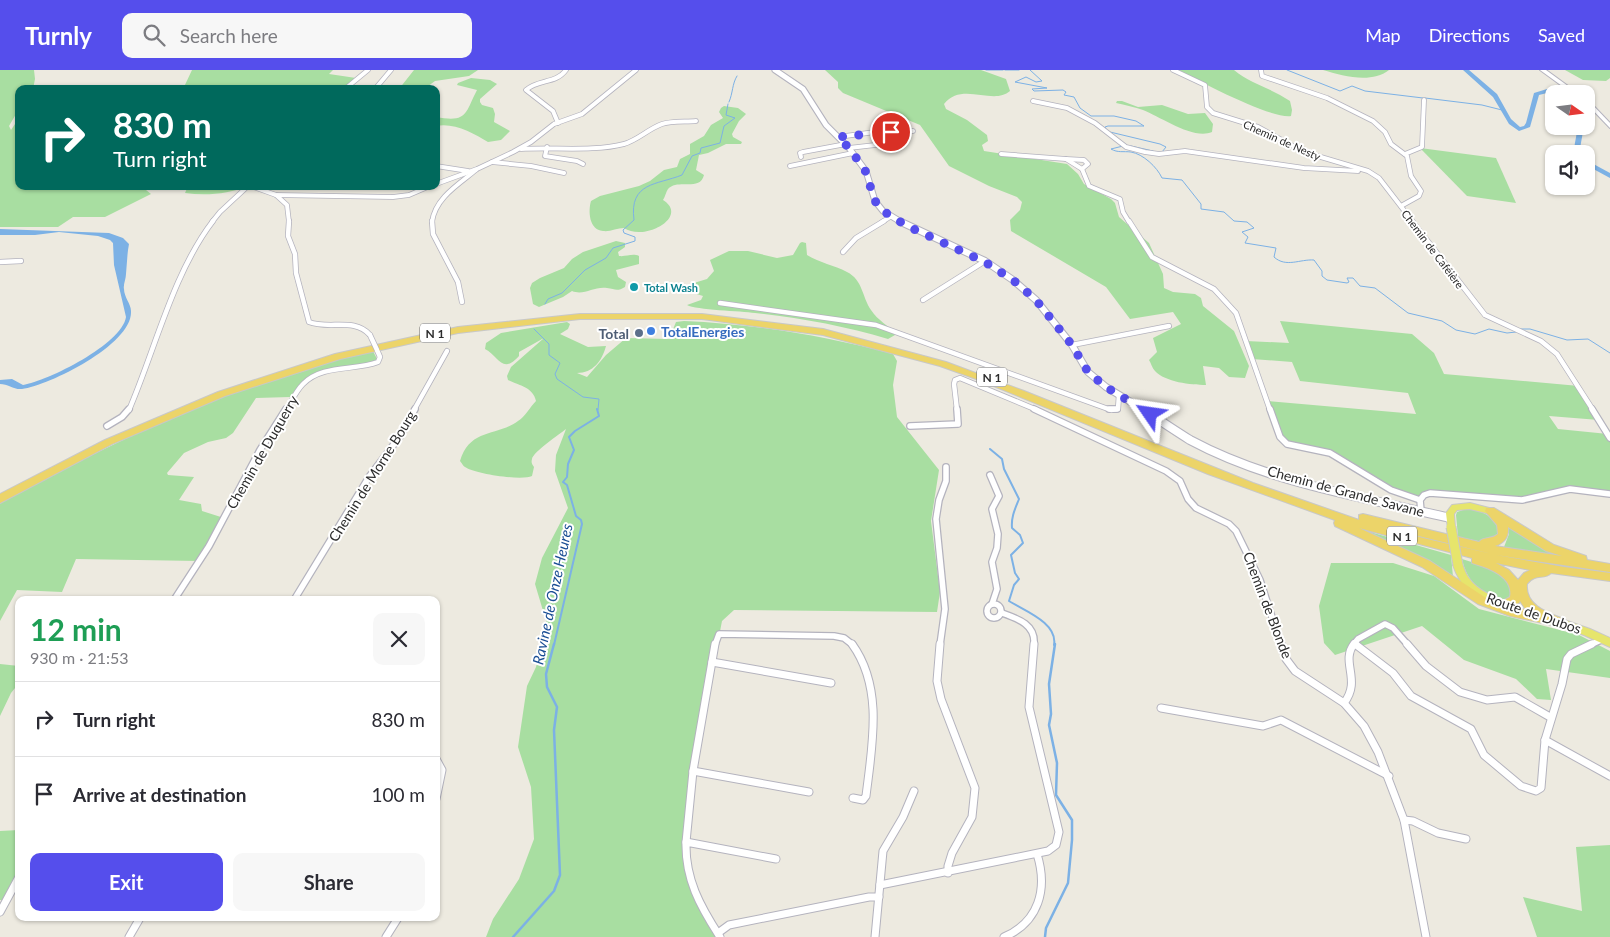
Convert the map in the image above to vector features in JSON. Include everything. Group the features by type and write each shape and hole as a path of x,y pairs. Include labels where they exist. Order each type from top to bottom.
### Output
{"highway":[{"name":"N 1","path":"0,493 112,436 212,393 308,359 368,343 449,326 526,315 595,311 729,314 795,323 858,335 911,349 1086,412 1254,482 1382,527 1494,550 1610,568"},
{"name":"N 1","path":"0,499 112,442 180,411 263,379 344,354 406,339 487,324 574,316 651,315 736,320 793,327 899,351 941,364 1073,413 1202,468 1286,499 1495,559 1610,578"},
{"path":"1286,499 1426,564 1482,601 1510,611 1551,619"},
{"path":"1382,527 1407,526 1487,544 1501,539 1504,533 1500,521 1490,512"},
{"path":"1490,512 1559,552 1589,561 1610,564"},
{"path":"1382,527 1500,569 1514,582 1517,590 1515,600 1504,604"},
{"path":"1551,619 1523,605 1523,579 1528,574 1536,571 1610,578"}],"main road":[{"path":"1543,70 1564,85"},
{"path":"1595,110 1610,126"},
{"path":"1451,523 1452,509 1461,506 1476,507 1490,512"},
{"name":"Route de Dubos","path":"1451,523 1458,565 1464,580 1473,590 1504,604 1523,605"},
{"name":"Route de Dubos","path":"1551,619 1607,641"}],"street":[{"path":"350,85 368,70"},
{"path":"378,85 391,70"},
{"path":"558,123 553,110 545,102 532,96 526,90 531,85 544,83 564,74 566,70"},
{"path":"440,182 492,162 520,148 558,123 582,114 636,70"},
{"name":"Chemin de Grande Savane","path":"775,70 803,89 813,107 850,149 867,174 877,205 890,217 985,262 1030,293 1072,345 1088,372 1119,395 1206,449 1302,482 1421,511 1451,523"},
{"name":"Chemin de Nesty","path":"1173,70 1205,85 1207,107 1213,113 1254,125 1304,152 1368,171 1379,178 1401,206"},
{"name":"Chemin de Caféière","path":"1261,70 1262,76 1327,98 1373,121 1385,132 1391,144 1405,154 1411,176 1421,194 1401,206 1485,314 1541,341 1557,354 1610,438"},
{"path":"1405,154 1422,147 1424,100"},
{"path":"1033,101 1067,108 1125,145 1159,154 1184,151 1304,168 1368,171"},
{"path":"520,148 591,148 623,144 637,139 662,124 696,121"},
{"path":"838,137 875,132 913,131"},
{"path":"801,157 800,153 803,152 850,149 884,144 894,146"},
{"path":"546,147 544,156 577,161 583,164"},
{"path":"790,166 850,149"},
{"path":"1001,154 1084,160 1088,164 1082,169"},
{"path":"1066,159 1082,169 1089,186 1120,199 1123,212 1152,258 1184,272 1214,289 1236,314 1280,437 1287,444 1330,453 1391,490 1420,500"},
{"path":"492,162 532,166 564,172"},
{"path":"440,167 468,172"},
{"path":"462,302 457,281 434,238 430,225 434,212 442,200 477,169"},
{"path":"107,426 128,412 145,372 168,307 200,238 220,212 245,190"},
{"path":"262,190 276,195 393,198 420,190"},
{"name":"Chemin de Duquerry","path":"177,596 209,546 260,450 302,385 311,378 324,374 373,364 378,362 380,357 370,335 364,329 352,325 320,326 309,322 296,273 295,254 288,236 289,213 287,205 276,195"},
{"path":"843,252 856,238 890,217"},
{"path":"0,262 22,261"},
{"path":"923,300 985,262"},
{"path":"720,303 876,326 1111,410 1118,409 1119,395"},
{"path":"1072,345 1169,326"},
{"name":"Chemin de Morne Bourg","path":"296,596 370,477 401,435 447,351"},
{"name":"Chemin de Blonde","path":"910,426 955,426 958,424 954,384 955,380 960,378 1116,446 1177,478 1191,503 1196,508 1228,524 1242,539 1260,580 1286,659 1295,670 1344,703 1357,716 1370,734 1389,776 1404,820 1426,937"},
{"path":"946,467 946,481 939,500 936,519 945,609 937,681 941,699 975,783 976,794 970,822 948,863 948,873"},
{"path":"990,474 998,489 998,496 992,509 998,534 997,548 992,562 997,589 992,604 987,608 989,615 997,617 1002,613"},
{"path":"1421,511 1420,500 1424,495 1442,493 1503,500 1528,500 1562,489 1572,488 1610,494"},
{"path":"992,604 999,606 1002,609 1002,613"},
{"path":"880,885 948,873 1048,851 1056,845 1060,838 1029,707 1035,637 1030,625 1002,613"},
{"path":"1344,703 1350,697 1353,689 1348,653 1354,643 1382,625 1388,625 1426,666 1452,687 1468,696 1487,700 1515,697 1550,717"},
{"path":"852,798 863,800 866,796 875,719 874,695 867,671 852,642 846,637 834,636 722,633 717,637 693,771 685,855 691,887 719,935 729,926 852,900 879,897"},
{"path":"1354,643 1394,674 1411,696 1471,729 1484,755 1529,790 1536,791 1541,788 1545,740 1550,717 1562,684 1565,665 1569,656 1607,641"},
{"path":"712,662 830,684"},
{"path":"1161,708 1263,726 1280,720 1389,776"},
{"path":"1545,740 1610,776"},
{"path":"440,766 442,770 440,780"},
{"path":"693,771 809,792"},
{"path":"875,937 883,851 903,817 914,791"},
{"path":"1404,820 1413,821 1438,833 1466,839"},
{"path":"686,842 776,859"},
{"path":"1004,937 1014,934 1025,926 1036,908 1042,888 1043,876 1036,854"},
{"path":"0,912 15,884"},
{"path":"129,937 138,921"},
{"path":"386,937 396,921"}],"green space":[{"path":"0,70 34,70 34,85 15,85 15,116 9,126 11,130 15,124 15,190 146,190 151,194 105,217 73,217 58,227 0,227"},
{"path":"192,70 333,70 329,74 356,78 347,85 185,85"},
{"path":"414,70 478,70 469,76 435,81 430,85 402,85"},
{"path":"825,70 981,70 1006,79 1010,91 1003,95 960,94 951,97 944,104 946,109 967,120 987,135 988,141 982,145 984,151 1067,164 1078,174 1084,184 1111,199 1115,203 1119,217 1149,243 1163,274 1164,288 1173,292 1195,294 1201,298 1203,306 1234,331 1249,366 1245,378 1229,377 1219,368 1203,366 1206,385 1179,382 1159,375 1149,360 1157,352 1153,338 1181,324 1173,312 1130,319 1106,287 1011,231 1010,220 1020,210 1022,202 1017,197 989,186 949,166 920,125 843,93 838,88 838,82"},
{"path":"1177,70 1234,70 1247,79 1290,101 1291,116 1268,112 1252,106"},
{"path":"1323,70 1389,70 1374,77 1365,78"},
{"path":"1565,70 1610,70 1610,78 1606,81 1583,80"},
{"path":"471,78 490,80 497,84 480,99 480,102 482,105 493,108 495,114 494,122 510,131 501,140 488,142 456,127 440,125 440,118 454,119 464,114 477,90 457,85"},
{"path":"1117,101 1138,107 1162,105 1188,114 1205,113 1213,124 1212,132 1196,133 1177,127 1143,110 1116,103"},
{"path":"724,106 738,108 746,114 739,121 732,134 733,137 742,142 741,144 726,144 708,153 699,155 696,170 704,175 702,180 693,184 672,186 667,190 663,200 670,207 671,214 668,220 661,226 642,232 633,232 624,228 603,231 598,230 592,224 590,215 591,201 600,196 639,186 650,181 664,170 677,167 680,159 690,154 690,144 704,136 711,125 723,118 719,112"},
{"path":"1420,148 1496,158 1516,203 1467,196"},
{"path":"186,190 237,190 217,194 185,193"},
{"path":"616,241 625,243 625,247 618,252 619,256 639,256 639,264 616,270 618,277 626,282 625,287 618,290 598,288 581,292 572,291 539,307 533,304 530,288 532,283 564,268 572,259 583,252"},
{"path":"802,242 806,243 807,255 842,270 856,279 871,310 895,335 888,339 839,326 806,320 687,305 701,300 703,296 684,290 684,286 707,279 714,271 710,260 729,251 748,251 777,258 793,255"},
{"path":"684,321 790,332 893,354 897,361 893,385 897,417 939,470 931,521 940,592 937,612 734,610 722,621 693,771 688,876 720,937 486,937 493,919 519,879 534,839 531,787 518,747 527,686 536,667 547,624 535,584 542,558 568,508 555,471 556,455 566,429 534,456 532,459 534,467 532,476 519,478 488,474 470,470 464,467 460,461 464,450 470,443 477,438 510,426 518,421 536,401 529,390 508,380 507,376 511,367 544,338 519,352 519,356 508,364 504,364 485,349 486,343 501,333 567,322 570,324 568,329 560,334 588,347 606,346 602,357 596,365 588,371 577,373 587,377 606,355 626,338 669,339 676,322"},
{"path":"1280,321 1412,334 1434,353 1444,374 1579,386 1599,420 1549,416 1558,429 1608,434 1610,438 1610,494 1572,488 1533,499 1430,493 1420,500 1402,494 1336,456 1298,448 1280,437 1268,401 1416,414 1408,393 1300,381 1292,362 1252,359 1246,341 1289,343"},
{"path":"372,349 377,359 373,362 322,372 305,379 290,397 256,398 233,433 226,438 208,442 184,453 167,473 168,475 194,477 179,500 201,504 202,511 224,518 199,561 76,559 62,592 17,590 0,621 0,503 107,448 179,414 291,371"},
{"path":"1466,509 1478,511 1492,519 1499,535 1483,542 1458,537 1456,515 1457,512"},
{"path":"1506,524 1562,558 1504,547 1509,534"},
{"path":"1356,528 1451,555 1453,577"},
{"path":"1462,559 1481,565 1504,576 1515,594 1506,600 1483,591 1477,587 1468,575"},
{"path":"1331,563 1393,563 1434,576 1479,609 1579,635 1610,651 1610,678 1546,669 1551,700 1537,699 1516,679 1464,660 1422,626 1335,655 1324,643 1319,606"},
{"path":"0,664 15,666 15,688 0,716"},
{"path":"15,830 15,884 6,900 0,900 0,831"},
{"path":"1610,845 1610,937 1537,937 1523,897 1582,911 1576,847"}],"water":[{"path":"0,229 109,233 123,238 129,244 124,287 131,311 128,324 119,337 88,361 51,380 22,389 0,384 0,380 12,379 23,385 66,369 112,338 121,328 126,317 114,265 113,243 110,240 98,236 59,232 35,235 0,235"}],"waterway":[{"path":"986,70 1003,70"},
{"path":"1005,70 1019,70"},
{"path":"1030,70 1042,81 1036,82 1026,77 1015,82 1047,88 1032,89 1034,91 1063,90 1066,92 1064,95 1074,97 1080,108 1091,116 1114,116 1136,121 1144,126 1108,126 1105,127 1106,129"},
{"path":"1287,70 1340,91 1352,86 1365,91 1423,98"},
{"path":"1466,70 1495,96 1508,120 1519,129 1527,127 1536,94 1545,92"},
{"name":"Ravine de Onze Heures","path":"729,102 737,76"},
{"path":"1425,98 1482,105 1502,110"},
{"name":"Ravine de Onze Heures","path":"545,304 548,299 562,293 585,270 606,258 613,248 635,241 635,237 624,233 623,230 634,220 636,198 640,192 647,187 682,175 692,156 700,153 701,148 720,143 724,126 735,118 726,115 728,104"},
{"path":"1110,132 1160,144 1166,147 1162,152"},
{"path":"1578,145 1579,135"},
{"path":"1123,146 1111,149 1136,153 1153,165 1162,178 1182,180 1201,204 1201,209 1224,212 1234,221 1247,222 1254,228 1242,232 1248,237 1245,243 1276,248 1274,257 1283,262 1314,260 1322,271 1322,276 1327,280 1347,283 1349,282 1347,278 1353,278 1360,286 1375,288 1408,313 1442,321 1456,330 1475,334 1489,329 1507,333 1516,332"},
{"path":"1131,146 1153,151"},
{"path":"1595,167 1610,176"},
{"name":"Ravine de Onze Heures","path":"534,329 549,344 549,355 560,363 555,374 557,379 583,397 599,399 598,410"},
{"path":"1521,329 1530,329 1567,340 1588,339 1610,353"},
{"name":"Ravine de Onze Heures","path":"554,645 582,524 581,520 576,516 567,485 563,482 567,477 568,464 574,450 569,437 599,416 597,409"},
{"path":"990,449 1002,459 1004,469 1019,499 1013,517 1012,528 1020,535 1023,543 1011,555 1015,573 1019,579 1014,585 1009,601 1046,624 1054,637 1054,645"},
{"name":"Ravine de Onze Heures","path":"513,937 554,891 560,875 554,730 557,707 547,687 546,674 554,644"},
{"path":"1045,937 1046,928 1068,883 1072,840 1072,820 1056,795 1057,763 1049,725 1051,714 1049,684 1055,644"}],"place":[{"name":"Total Wash","path":"634,287"},
{"name":"TotalEnergies","path":"651,331"},
{"name":"Total","path":"639,333"}],"route":[{"path":"891,132 875,132 838,137 849,148 866,172 877,205 890,217 907,226 985,262 1030,293 1072,345 1088,372 1106,387 1150,414"}]}
